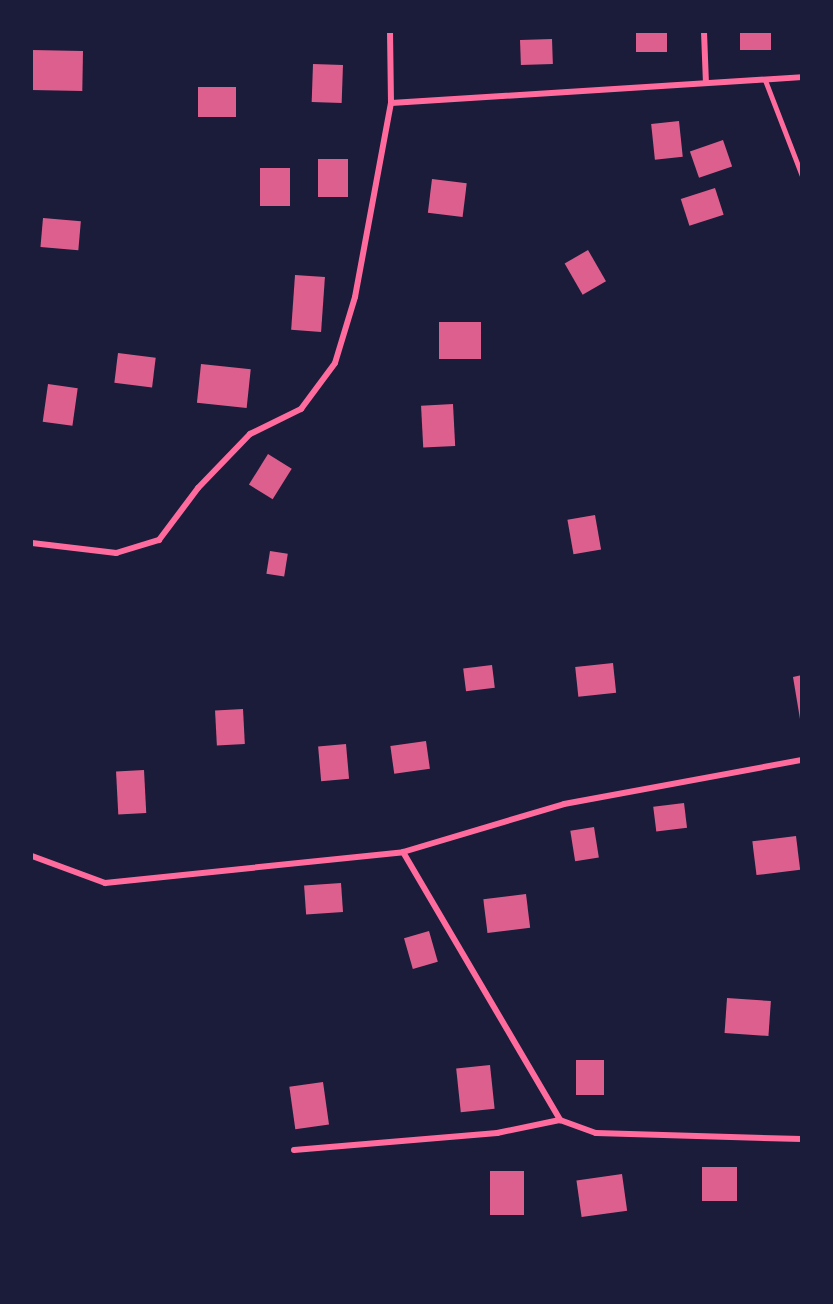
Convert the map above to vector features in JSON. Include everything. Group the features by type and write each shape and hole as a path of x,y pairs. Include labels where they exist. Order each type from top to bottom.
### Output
{"street":[{"path":"32,543 116,553 159,540 198,488 250,434 302,409 335,363 352,308 391,103 390,32"},
{"path":"704,32 706,83"},
{"path":"391,103 801,77"},
{"path":"32,856 105,883 403,852 564,804 801,760"},
{"path":"403,852 560,1120"},
{"path":"294,1150 497,1133 560,1120 596,1133 801,1139"}],"lane":[{"path":"765,79 801,175"}],"building":[{"path":"636,32 667,32 667,52 636,52"},
{"path":"740,32 771,32 771,50 740,50"},
{"path":"552,39 553,64 521,65 520,40"},
{"path":"32,50 83,51 82,91 32,90"},
{"path":"313,64 343,65 342,103 312,102"},
{"path":"198,87 236,87 236,117 198,117"},
{"path":"679,121 683,157 655,160 651,124"},
{"path":"723,140 732,166 699,178 690,151"},
{"path":"318,159 348,159 348,197 318,197"},
{"path":"260,168 290,168 290,206 260,206"},
{"path":"432,179 467,183 463,217 428,213"},
{"path":"715,188 724,215 689,226 681,199"},
{"path":"43,218 81,221 78,250 40,247"},
{"path":"588,250 606,281 583,295 565,264"},
{"path":"295,275 325,277 321,332 291,330"},
{"path":"439,322 481,322 481,359 439,359"},
{"path":"118,353 156,358 152,387 114,383"},
{"path":"201,364 251,369 247,408 197,403"},
{"path":"48,384 78,388 72,426 43,422"},
{"path":"453,404 455,446 423,448 421,406"},
{"path":"268,454 292,469 273,499 249,485"},
{"path":"595,515 601,549 574,554 567,520"},
{"path":"270,551 288,554 284,577 266,574"},
{"path":"613,663 616,693 578,697 575,667"},
{"path":"492,665 495,688 466,691 463,669"},
{"path":"802,675 802,719 800,719 793,677"},
{"path":"243,709 245,744 217,745 215,710"},
{"path":"426,741 430,769 394,774 390,746"},
{"path":"346,744 349,779 321,781 318,746"},
{"path":"144,770 146,813 118,814 116,771"},
{"path":"684,803 687,828 656,832 653,807"},
{"path":"594,827 599,858 575,861 570,831"},
{"path":"796,836 800,870 756,875 752,841"},
{"path":"341,883 343,912 306,915 304,886"},
{"path":"526,894 530,928 487,933 483,899"},
{"path":"429,931 438,962 413,969 404,938"},
{"path":"727,998 771,1001 768,1036 725,1033"},
{"path":"576,1060 604,1060 604,1095 576,1095"},
{"path":"490,1065 495,1109 461,1112 456,1069"},
{"path":"323,1082 329,1125 295,1129 289,1087"},
{"path":"702,1167 737,1167 737,1201 702,1201"},
{"path":"490,1171 524,1171 524,1215 490,1215"},
{"path":"622,1174 627,1211 582,1217 576,1180"}]}
